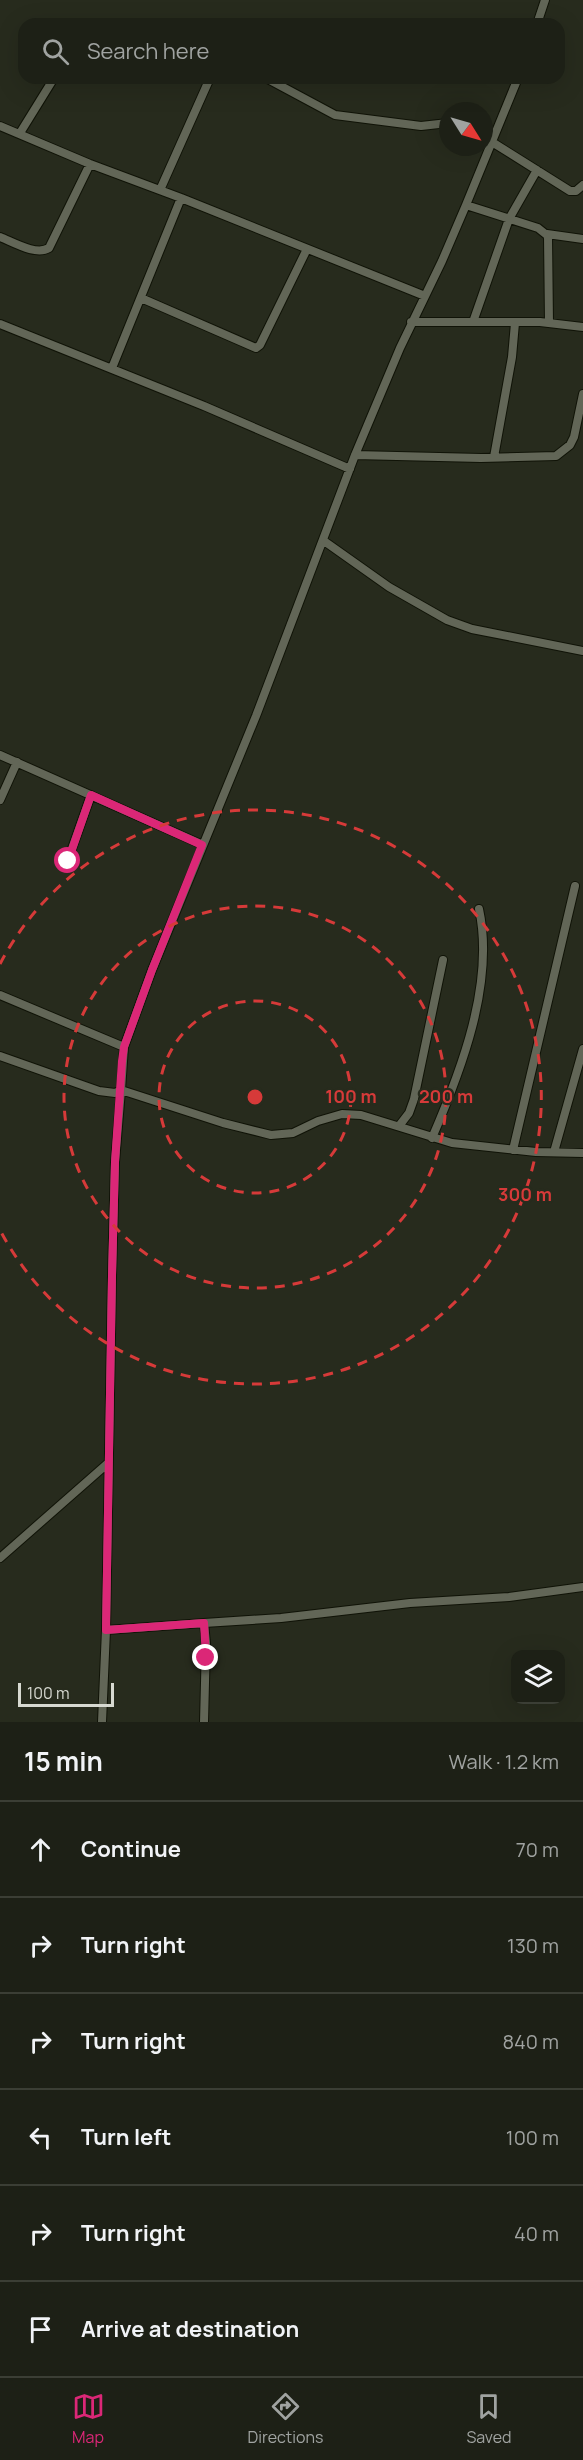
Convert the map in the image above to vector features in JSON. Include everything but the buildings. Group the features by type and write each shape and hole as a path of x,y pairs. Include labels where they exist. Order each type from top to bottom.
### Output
{"street":[{"path":"539,18 544,0"},
{"path":"20,133 50,84"},
{"path":"160,190 207,84"},
{"path":"277,84 336,115 421,126 439,124"},
{"path":"516,84 493,141 570,191 576,191 583,185"},
{"path":"0,126 90,164 425,296"},
{"path":"102,1722 106,1630 107,1464 110,1439 115,1162 124,1047 152,970 256,716 355,455 411,322 425,296 487,156"},
{"path":"0,237 34,250 45,251 49,248 90,164"},
{"path":"473,321 509,219 537,170"},
{"path":"112,368 181,198"},
{"path":"466,206 538,228 547,234 583,239"},
{"path":"547,234 549,323"},
{"path":"141,298 244,344 258,347 308,249"},
{"path":"411,322 549,323 583,327"},
{"path":"494,457 515,323"},
{"path":"0,324 112,368 350,469"},
{"path":"355,455 556,456 564,451 574,437 583,394"},
{"path":"324,541 389,587 447,620 472,629 583,651"},
{"path":"0,755 202,845"},
{"path":"0,800 16,762"},
{"path":"68,861 91,795"},
{"path":"513,1150 574,886"},
{"path":"432,1138 457,1080 480,985 483,946 479,909"},
{"path":"399,1126 409,1113 414,1099 443,960"},
{"path":"0,995 124,1047"},
{"path":"554,1152 583,1049"},
{"path":"1,1058 99,1091 121,1090 223,1123 272,1135 293,1133 318,1121 342,1114 360,1114 452,1143 513,1150 583,1153"},
{"path":"0,1557 107,1464"},
{"path":"106,1630 282,1618 410,1603 509,1597 583,1587"},
{"path":"204,1623 206,1643 204,1722"}],"route":[{"path":"68,861 91,795 202,845 152,970 124,1047 122,1061 115,1162 110,1439 107,1464 106,1630 204,1623 206,1658"}]}
